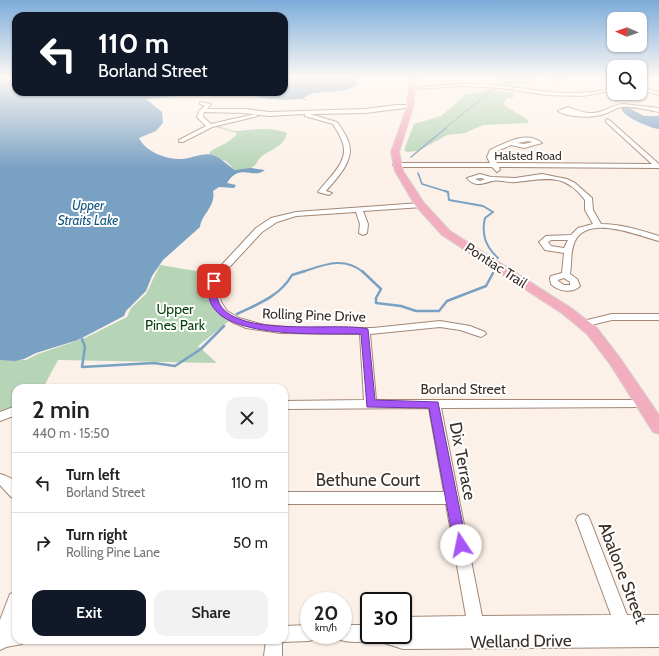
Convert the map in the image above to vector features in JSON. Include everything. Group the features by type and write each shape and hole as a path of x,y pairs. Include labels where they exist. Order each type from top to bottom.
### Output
{"main road":[{"path":"396,165 395,152 409,110"},
{"name":"Pontiac Trail","path":"396,165 420,205 446,233 556,303 583,324 602,343 659,428"}],"street":[{"path":"207,108 200,114 200,117 210,126"},
{"path":"580,113 602,113 610,108"},
{"path":"640,108 659,110"},
{"path":"204,111 245,111 268,114 365,111 377,109 409,110"},
{"path":"346,117 365,111"},
{"path":"305,113 314,118 338,122 346,142 347,153 339,172 321,192 329,193"},
{"path":"181,141 210,126 268,114"},
{"path":"608,121 658,166"},
{"path":"491,154 497,149 512,144"},
{"path":"491,154 490,157 500,180"},
{"path":"491,154 502,166 510,180"},
{"name":"Halsted Road","path":"396,165 658,166"},
{"path":"491,179 510,180 542,176 565,180 574,184 589,200 589,210 598,226"},
{"name":"Rolling Pine Drive","path":"420,205 296,214 274,220 266,224 218,273 214,281 213,297 218,306 227,316 252,326 289,330 365,331 441,324 461,326 481,334"},
{"path":"359,210 364,224 363,232"},
{"path":"566,275 567,251 573,237 583,229 598,226 632,231 659,239"},
{"path":"567,251 548,248 543,242 549,238 573,237"},
{"path":"583,324 612,317 659,317"},
{"path":"365,331 370,404"},
{"name":"Borland Street","path":"288,405 642,403"},
{"name":"Dix Terrace","path":"434,404 479,642"},
{"path":"0,417 12,412"},
{"path":"0,479 8,483 12,488"},
{"name":"Bethune Court","path":"288,498 452,498"},
{"name":"Abalone Street","path":"583,520 628,639"},
{"path":"6,640 12,616"},
{"name":"Welland Drive","path":"412,625 476,623 659,623"},
{"path":"288,634 300,634"},
{"name":"Welland Drive","path":"412,641 479,642 659,639"},
{"path":"273,656 274,644"}],"green space":[{"path":"451,108 509,108 529,121 527,123 483,125 465,133 447,135 418,151 407,152 404,150 414,124 441,116"},
{"path":"215,125 237,131 270,129 287,133 286,137 277,147 262,156 253,167 245,170 235,170 226,161 209,155 210,152 228,142 237,133 212,126"},
{"name":"Upper Pines Park","path":"160,265 214,274 210,281 209,294 214,306 229,321 198,346 217,363 58,360 45,384 12,384 12,410 0,414 0,360 26,360 38,354 85,338 127,317 131,308 146,294"}],"water":[{"name":"Upper Straits Lake","path":"0,108 157,108 162,112 163,123 156,131 139,138 151,151 175,159 190,158 207,154 221,159 235,170 251,168 265,170 260,173 242,172 237,174 227,183 236,185 234,188 219,187 213,191 213,201 201,222 200,227 163,260 152,276 146,291 126,311 124,316 78,340 36,353 24,359 15,361 0,360"},
{"path":"621,108 629,108 644,116 659,116 659,129 650,127 632,118"}],"waterway":[{"path":"444,129 471,108"},
{"path":"411,157 446,128"},
{"path":"418,173 422,184 448,192"},
{"path":"448,192 449,200 483,206 493,212 485,218 484,235 490,250 498,258"},
{"path":"302,272 333,263 348,264 363,272"},
{"path":"237,314 268,299 281,289 292,275 305,271"},
{"path":"362,271 381,289 376,298 376,303 401,306 416,311 439,311 447,301 486,286 493,273"},
{"path":"82,339 85,347 82,367 154,363 175,366 201,349 224,326"}],"route":[{"path":"214,281 213,297 218,306 227,316 252,326 267,329 289,330 365,331 370,404 434,404 461,545"}]}
